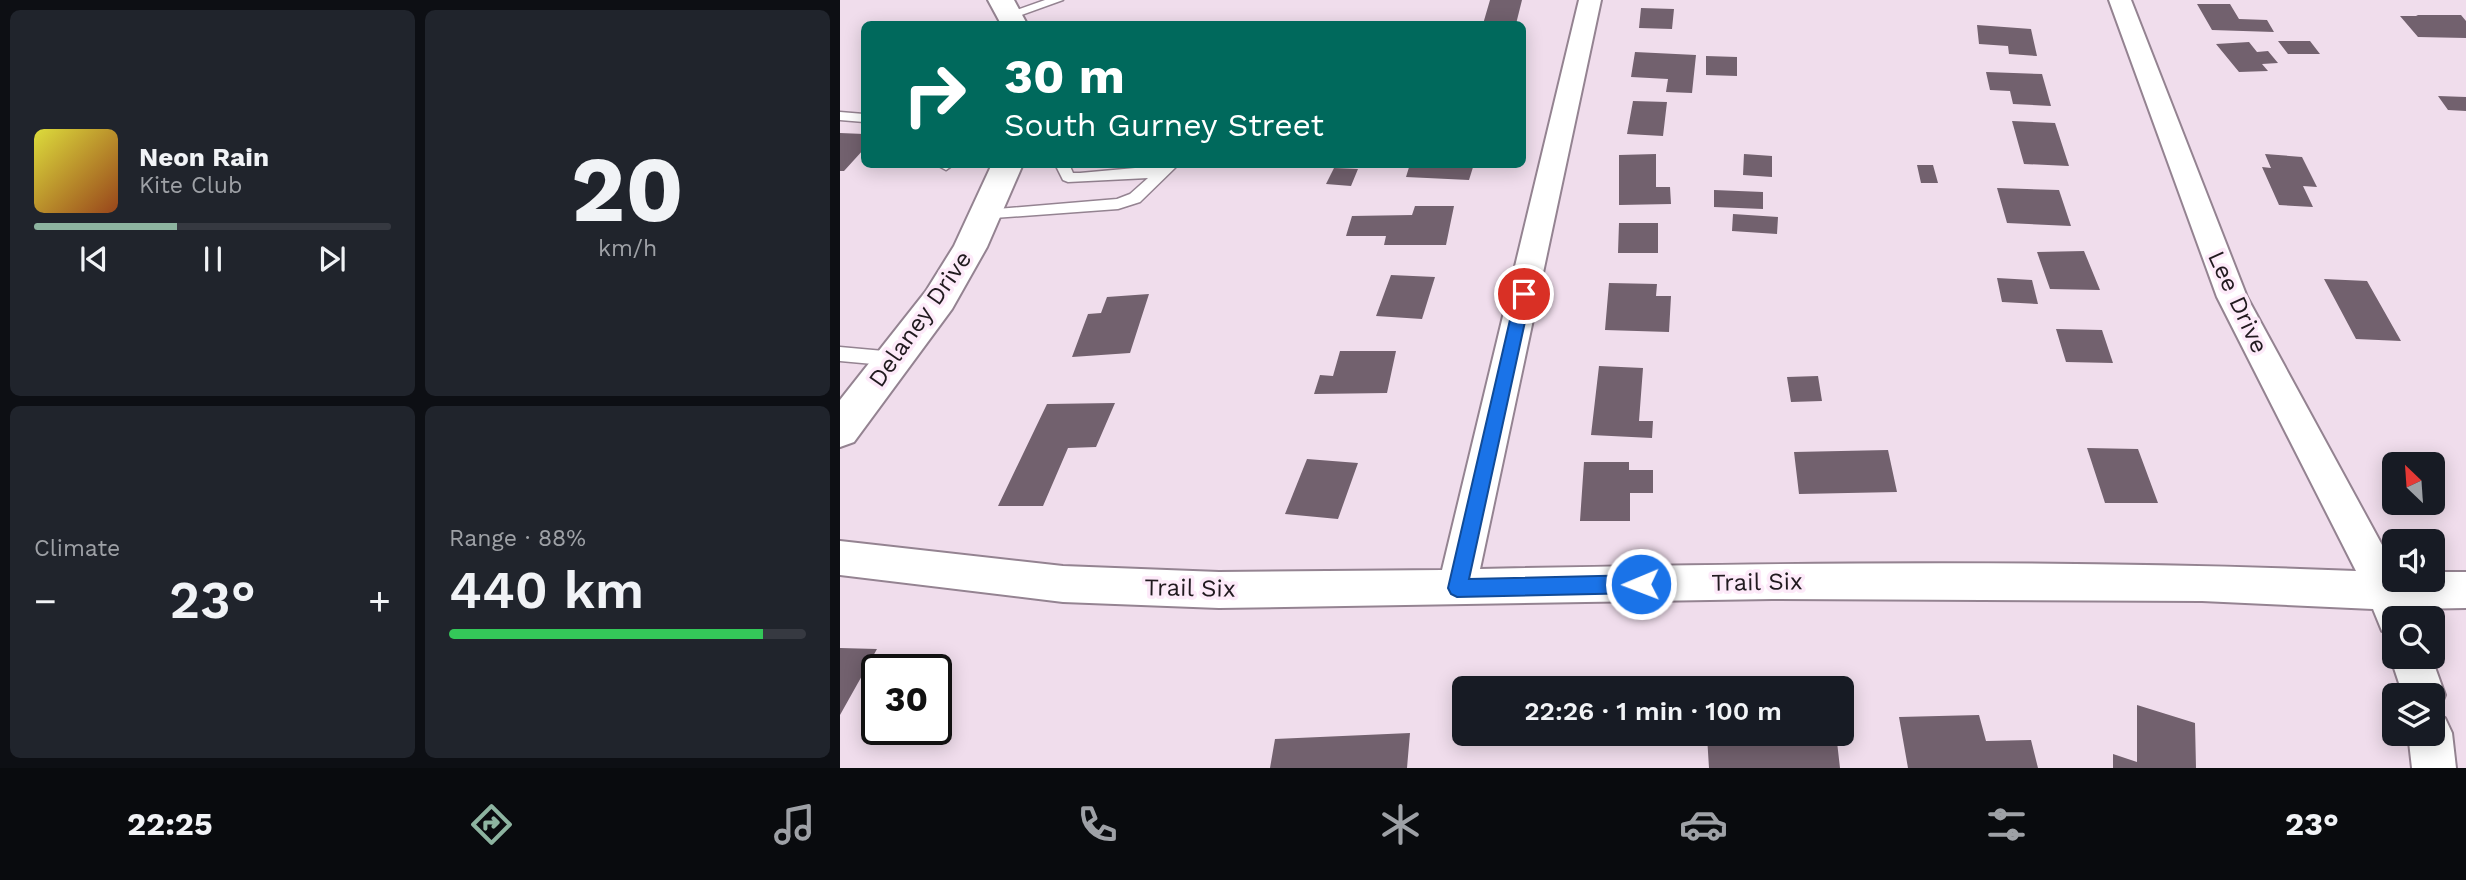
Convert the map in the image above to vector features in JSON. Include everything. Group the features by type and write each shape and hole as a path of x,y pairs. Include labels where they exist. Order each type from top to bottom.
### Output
{"street":[{"path":"1457,588 1590,0"},
{"name":"Lee Drive","path":"2120,0 2232,297 2391,604"},
{"name":"Delaney Drive","path":"840,430 939,300 970,247 1006,168"},
{"name":"Trail Six","path":"840,558 1063,584 1219,590 1772,581 2202,583 2391,604 2466,590"},
{"path":"2431,746 2434,768"}],"lane":[{"path":"1008,13 1057,0"},
{"path":"840,116 861,118"},
{"path":"1064,168 1068,177 1084,179 1168,169"},
{"path":"985,215 1118,204 1135,198 1168,169"},
{"path":"840,354 895,359"}],"building":[{"path":"1490,0 1522,0 1517,21 1484,21"},
{"path":"2197,4 2230,4 2239,19 2267,20 2274,32 2212,30"},
{"path":"1641,8 1674,9 1672,29 1639,28"},
{"path":"2416,15 2461,15 2466,21 2466,38 2418,37 2400,16 2418,16"},
{"path":"1977,25 2031,29 2037,56 2009,54 2008,46 1979,44"},
{"path":"2278,41 2310,41 2320,54 2288,54"},
{"path":"2249,42 2257,52 2268,51 2278,63 2262,64 2268,71 2239,72 2216,44"},
{"path":"1635,52 1696,55 1692,93 1666,92 1668,79 1631,77"},
{"path":"1706,56 1737,57 1737,76 1706,75"},
{"path":"1986,72 2042,74 2051,106 2013,104 2010,91 1990,90"},
{"path":"2438,96 2466,97 2466,111 2448,110"},
{"path":"1633,101 1667,102 1663,136 1627,134"},
{"path":"2012,121 2055,123 2069,166 2024,164"},
{"path":"840,133 861,134 861,152 844,171 840,171"},
{"path":"1656,154 1656,187 1670,187 1671,204 1619,205 1619,155"},
{"path":"1744,154 1772,156 1772,177 1743,175"},
{"path":"2265,154 2302,157 2317,187 2303,186 2313,207 2279,205 2262,167 2271,168"},
{"path":"1917,165 1933,165 1938,183 1921,183"},
{"path":"1334,168 1358,169 1351,186 1326,184"},
{"path":"1409,168 1473,168 1469,180 1406,177"},
{"path":"1997,188 2059,190 2071,226 2007,223"},
{"path":"1714,190 1763,192 1763,209 1714,207"},
{"path":"1415,206 1454,206 1446,245 1384,245 1386,236 1346,236 1352,216 1412,215"},
{"path":"1733,214 1778,217 1777,234 1732,231"},
{"path":"1619,223 1658,223 1658,253 1618,253"},
{"path":"2084,251 2100,290 2050,289 2037,252"},
{"path":"1391,275 1435,277 1422,319 1376,316"},
{"path":"1997,278 2032,280 2038,304 2002,302"},
{"path":"2324,279 2367,281 2401,341 2356,339"},
{"path":"1609,283 1657,284 1656,296 1671,296 1669,332 1605,330"},
{"path":"1149,294 1130,353 1072,357 1088,314 1101,313 1107,297"},
{"path":"2056,329 2102,330 2113,363 2066,362"},
{"path":"1340,351 1396,351 1387,393 1314,394 1320,375 1333,376"},
{"path":"1599,366 1643,368 1639,421 1653,421 1652,438 1591,435"},
{"path":"1818,376 1822,401 1791,402 1787,377"},
{"path":"1115,403 1096,447 1068,448 1043,506 998,506 1047,404"},
{"path":"2087,448 2138,449 2158,503 2105,503"},
{"path":"1888,450 1897,492 1799,494 1794,452"},
{"path":"1307,459 1358,463 1338,519 1285,514"},
{"path":"1584,462 1629,462 1629,470 1653,470 1653,493 1630,493 1630,521 1580,521"},
{"path":"840,648 877,649 874,654 861,654 861,678 840,715"},
{"path":"2137,705 2195,723 2196,768 2113,768 2113,754 2137,762"},
{"path":"1979,715 1986,741 2031,740 2038,768 1908,768 1899,717"},
{"path":"1410,733 1407,768 1270,768 1275,739"},
{"path":"1708,746 1837,746 1840,768 1709,768"}],"route":[{"path":"1524,294 1457,588 1641,584"}]}
